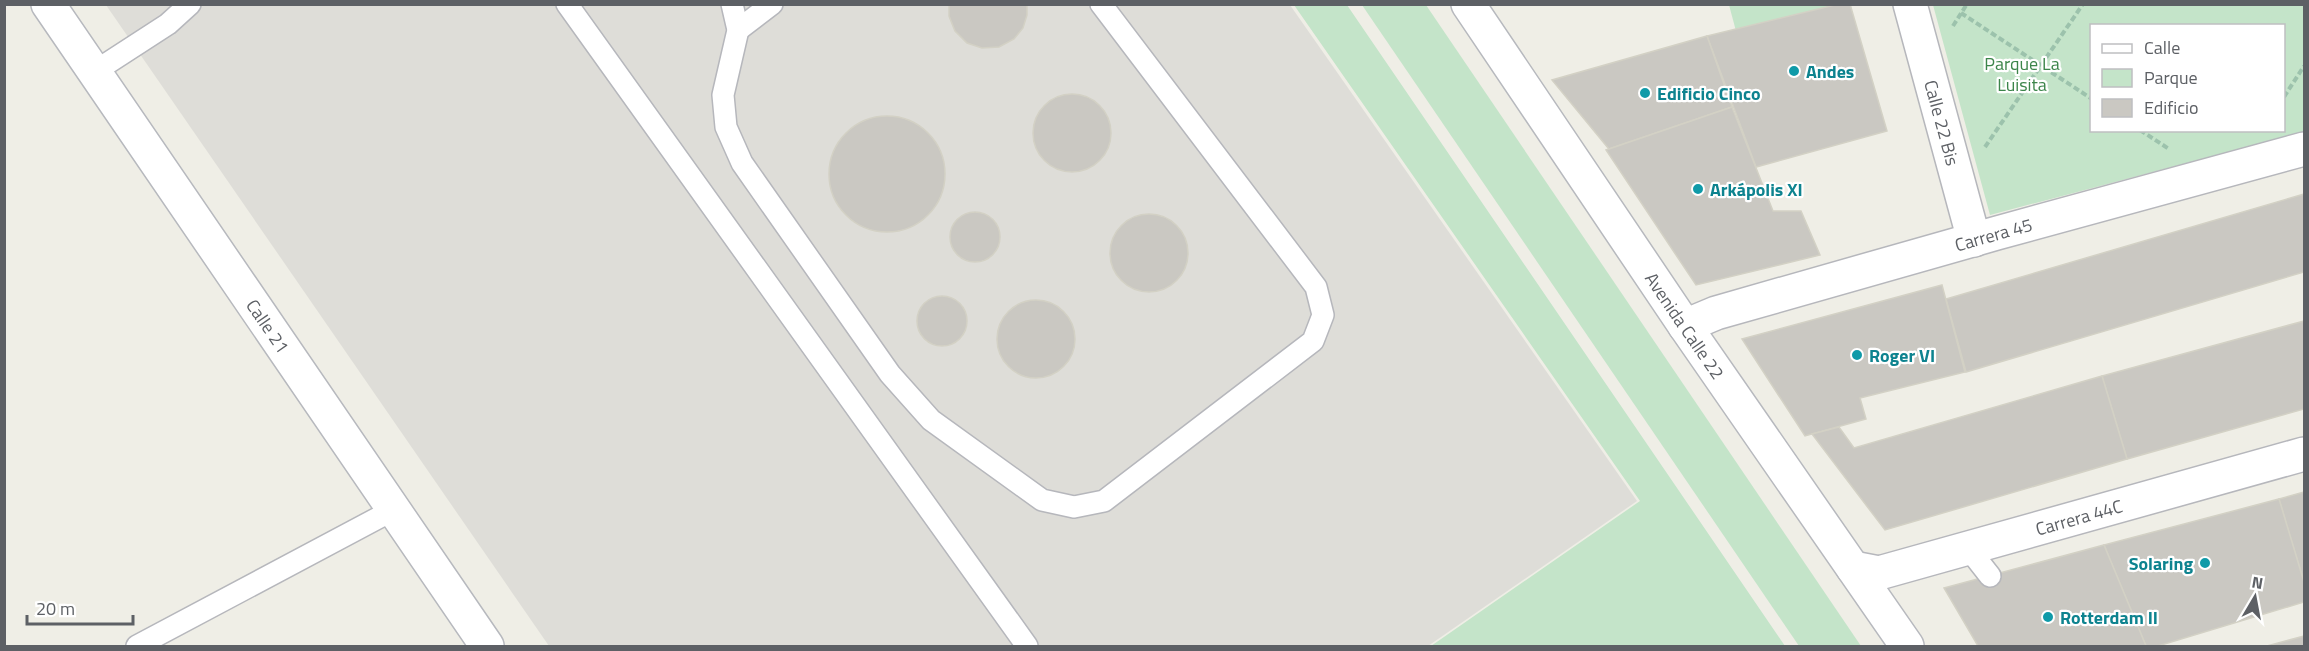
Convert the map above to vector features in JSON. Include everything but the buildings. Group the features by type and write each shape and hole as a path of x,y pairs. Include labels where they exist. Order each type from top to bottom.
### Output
{"street":[{"name":"Calle 21","path":"48,4 487,646"},
{"name":"Avenida Calle 22","path":"1468,4 1685,326 1907,646"},
{"name":"Calle 22 Bis","path":"1910,4 1974,240"},
{"name":"Carrera 45","path":"1685,326 1716,314 1974,240 2304,150"},
{"name":"Carrera 44C","path":"1853,568 1879,573 2304,454"}],"lane":[{"path":"94,72 168,24 190,4"},
{"path":"567,4 1027,646"},
{"path":"732,4 738,30 723,95 726,127 742,163 890,374 932,420 1042,500 1074,507 1104,501 1313,341 1323,315 1316,287 1101,4"},
{"path":"738,30 772,4"},
{"path":"137,646 393,510"},
{"path":"1968,548 1990,576"}],"path":[{"path":"1949,32 1967,4"},
{"path":"1982,151 2083,4"},
{"path":"1961,13 2090,98"},
{"path":"2285,94 2304,66"},
{"path":"2143,132 2170,150"}],"shaded area":[{"path":"106,5 1290,5 1637,501 1428,646 549,646"}],"green space":[{"path":"1835,4 1836,7 1736,31 1729,5"},
{"path":"1294,5 1347,5 1785,646 1431,646 1640,501"},
{"path":"1362,5 1426,5 1861,646 1799,646"},
{"name":"Parque La Luisita","path":"1933,5 2304,5 2304,132 1990,215"}],"place":[{"name":"Andes","path":"1794,71"},
{"name":"Edificio Cinco","path":"1645,93"},
{"name":"Arkápolis XI","path":"1698,189"},
{"name":"Roger VI","path":"1857,355"},
{"name":"Solaring","path":"2205,563"},
{"name":"Rotterdam II","path":"2048,617"}]}
